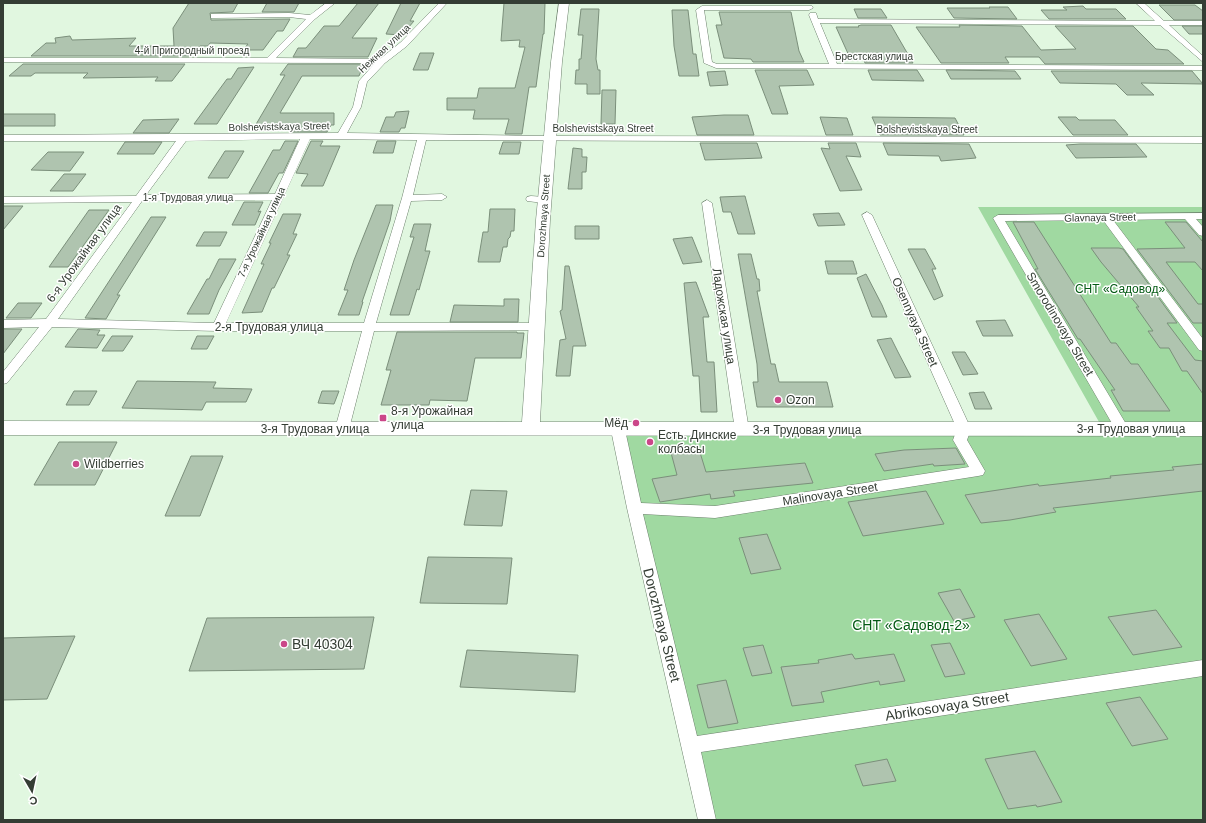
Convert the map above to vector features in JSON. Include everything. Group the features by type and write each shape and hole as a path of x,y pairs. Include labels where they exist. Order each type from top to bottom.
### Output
{"street":[{"path":"270,60 312,17 331,3"},
{"name":"Нежная улица","path":"341,136 357,107 363,81 382,61 404,44 443,3"},
{"name":"Dorozhnaya Street","path":"531,430 538,199 549,139 564,3"},
{"path":"1140,3 1203,60"},
{"path":"808,5 816,21 832,65"},
{"name":"Брестская улица","path":"808,5 702,8 700,10 708,63 716,66 832,65 1203,68"},
{"path":"214,16 289,15 312,17"},
{"path":"816,21 1203,23"},
{"name":"4-й Пригородный проезд","path":"3,60 382,61"},
{"name":"Bolshevistskaya Street","path":"3,138 341,136 549,139 1203,140"},
{"name":"7-я Урожайная улица","path":"218,327 306,137"},
{"name":"6-я Урожайная улица","path":"3,380 49,323 183,138"},
{"path":"342,429 369,327 407,198 422,138"},
{"name":"1-я Трудовая улица","path":"3,200 140,197 277,197"},
{"path":"407,198 442,197"},
{"name":"Ладожская улица","path":"707,203 742,430"},
{"name":"Osennyaya Street","path":"867,215 964,429"},
{"path":"1188,216 1203,233"},
{"name":"Glavnaya Street","path":"998,218 1203,216"},
{"path":"1106,217 1203,347"},
{"name":"Smorodinovaya Street","path":"998,218 1122,429"},
{"name":"2-я Трудовая улица","path":"3,324 49,323 218,327 535,327"},
{"name":"3-я Трудовая улица","path":"3,428 1203,430"},
{"name":"Malinovaya Street","path":"634,508 715,512 978,471 960,440 964,429"},
{"name":"Dorozhnaya Street","path":"618,430 634,508 692,745 707,820"},
{"name":"Abrikosovaya Street","path":"692,745 1203,668"}],"green space":[{"name":"СНТ «Садовод-2»","path":"978,207 1203,207 1203,820 707,820 618,430 1103,429"}],"building":[{"path":"189,3 238,3 233,12 210,13 211,20 290,19 283,31 277,31 263,50 243,50 248,44 210,43 208,46 200,46 191,56 31,56 46,43 56,43 55,38 70,36 72,40 136,38 129,46 174,46 173,28"},
{"path":"267,3 299,3 294,12 262,12"},
{"path":"358,3 379,3 352,38 377,38 368,57 293,57 298,48 306,48 324,26 339,26"},
{"path":"401,3 420,3 410,21 414,21 402,35 386,34"},
{"path":"504,3 545,3 544,34 536,87 529,87 522,134 505,134 509,119 473,119 475,110 447,110 447,98 477,98 479,88 515,88 525,47 519,47 520,40 501,41"},
{"path":"1159,5 1195,5 1203,11 1203,20 1174,20"},
{"path":"1083,6 1086,9 1116,9 1126,19 1049,19 1041,10 1067,10 1063,7"},
{"path":"989,7 1008,7 1017,19 954,18 947,8 990,8"},
{"path":"581,9 599,9 596,59 598,70 600,70 600,94 587,94 587,84 575,84 576,70 579,70 579,59 581,59 583,35 578,35"},
{"path":"854,9 881,9 887,18 858,18"},
{"path":"672,10 688,10 693,54 696,54 699,76 679,76 674,46"},
{"path":"719,12 791,12 799,51 804,62 753,62 751,59 724,58 716,25 722,25"},
{"path":"891,25 913,63 865,63 863,58 850,58 836,27 859,27 858,26"},
{"path":"959,25 1022,26 1041,50 1076,49 1055,26 1133,26 1156,49 1168,50 1184,64 1045,64 1039,57 1005,57 1009,63 941,63 916,27 960,27"},
{"path":"1182,26 1203,26 1203,34 1189,34"},
{"path":"420,53 434,53 428,70 413,70"},
{"path":"23,64 185,64 172,81 155,81 158,77 83,78 88,73 35,73 31,76 9,76"},
{"path":"288,64 364,64 359,76 302,76 280,113 334,113 334,125 331,125 327,132 290,132 293,125 255,126 285,75 280,75"},
{"path":"254,67 217,124 194,124 227,79 231,79 238,68"},
{"path":"755,70 807,70 814,85 779,86 788,114 772,114"},
{"path":"868,70 917,70 924,81 872,80"},
{"path":"946,70 1015,71 1021,79 951,79"},
{"path":"725,71 728,85 710,86 707,72"},
{"path":"1051,71 1192,71 1203,84 1141,83 1154,95 1127,95 1116,84 1060,83"},
{"path":"602,90 616,90 615,124 601,124"},
{"path":"409,111 405,128 401,128 399,132 380,132 386,117 394,117 396,112"},
{"path":"3,114 55,114 55,126 3,126"},
{"path":"748,115 754,135 697,135 692,117"},
{"path":"820,117 847,118 853,135 826,135"},
{"path":"872,117 955,118 964,135 880,135"},
{"path":"1058,117 1076,117 1079,120 1115,120 1128,135 1073,135"},
{"path":"179,119 169,133 133,133 143,120"},
{"path":"285,141 298,141 283,173 279,173 268,193 249,193 273,150 280,150"},
{"path":"311,141 323,141 320,146 340,146 323,186 301,186 308,174 296,173"},
{"path":"377,141 396,141 393,153 373,153"},
{"path":"125,142 162,142 154,154 117,154"},
{"path":"503,142 521,142 519,154 499,154"},
{"path":"700,143 757,143 762,158 705,160"},
{"path":"828,143 856,143 861,157 846,156 862,190 840,191 821,148 830,149"},
{"path":"883,143 969,144 976,158 941,161 939,156 888,155"},
{"path":"1136,144 1147,157 1076,158 1066,145"},
{"path":"573,148 582,149 582,157 587,157 586,172 582,172 582,189 568,189"},
{"path":"225,151 244,151 228,178 208,178"},
{"path":"48,152 84,152 70,171 31,170"},
{"path":"64,174 86,174 73,191 50,191"},
{"path":"745,196 755,234 738,234 731,212 723,212 720,197"},
{"path":"244,202 263,202 258,212 261,211 255,225 232,225"},
{"path":"376,205 393,205 390,221 362,302 359,315 338,315 348,290 344,290 354,260"},
{"path":"3,206 23,206 3,230"},
{"path":"490,209 515,209 514,231 511,231 507,247 503,247 500,262 478,262 483,232 488,232"},
{"path":"89,210 109,210 68,267 49,267"},
{"path":"839,213 845,225 818,226 813,214"},
{"path":"283,214 301,214 293,234 297,234 287,255 290,255 274,288 272,288 262,312 242,313 264,264 261,264 271,243 269,243"},
{"path":"151,217 166,217 117,295 120,295 106,319 85,318"},
{"path":"1013,222 1034,222 1111,343 1116,343 1131,364 1138,364 1170,411 1123,411 1111,390 1115,390 1080,339 1078,339 1035,269 1038,269"},
{"path":"1165,222 1186,222 1203,242 1203,271 1195,262 1166,262 1198,304 1203,304 1203,323 1193,323 1137,249 1185,248"},
{"path":"414,224 431,224 425,251 430,251 419,290 417,289 409,315 390,315 414,237 410,237"},
{"path":"575,226 599,226 599,239 575,239"},
{"path":"204,232 227,232 220,246 196,246"},
{"path":"692,237 702,262 683,264 673,239"},
{"path":"1091,248 1123,249 1177,323 1167,323 1195,360 1203,361 1203,394 1187,371 1182,371 1169,348 1160,348 1148,331 1153,331 1136,307 1139,307"},
{"path":"908,249 925,249 936,269 932,269 943,296 934,300"},
{"path":"738,254 751,254 757,279 759,279 760,291 757,291 771,364 775,364 779,382 827,382 833,407 757,407 753,382 758,382 757,364"},
{"path":"219,259 236,259 219,290 209,314 187,314 207,279 209,279"},
{"path":"825,261 853,261 857,274 828,274"},
{"path":"565,266 569,266 586,346 573,346 570,376 556,376 560,340 566,339 560,311 562,310"},
{"path":"866,274 887,317 872,317 857,278"},
{"path":"696,282 709,317 703,317 707,362 714,362 717,412 701,412 699,376 693,376 684,283"},
{"path":"504,299 519,299 518,322 450,322 454,305 504,306"},
{"path":"18,303 42,303 31,318 6,318"},
{"path":"1005,320 1013,336 983,336 976,321"},
{"path":"3,329 22,329 3,354"},
{"path":"78,329 100,330 97,335 105,335 97,348 65,347"},
{"path":"397,332 524,333 521,358 475,358 467,401 430,400 429,405 381,405 391,370 386,370"},
{"path":"112,336 133,336 123,351 102,351"},
{"path":"197,336 214,336 207,349 191,349"},
{"path":"891,338 911,377 895,378 877,340"},
{"path":"952,352 965,352 978,374 963,375"},
{"path":"137,381 216,382 213,388 252,389 246,402 206,402 202,410 122,408"},
{"path":"74,391 97,391 89,405 66,405"},
{"path":"322,391 339,391 334,404 318,403"},
{"path":"984,392 992,409 975,409 969,393"},
{"name":"Wildberries","path":"59,442 117,442 95,485 34,485"},
{"path":"698,446 706,472 805,463 813,483 733,491 735,496 711,499 710,494 660,502 652,479 677,475 670,449"},
{"path":"956,448 965,464 934,466 933,464 884,471 875,454 904,450"},
{"path":"191,456 223,456 200,516 165,516"},
{"path":"1203,464 1203,491 1053,508 1056,512 1010,520 981,523 965,495 1038,484 1039,486 1111,478 1110,476 1174,470 1172,467"},
{"path":"471,490 507,491 502,526 464,525"},
{"path":"926,491 944,524 863,536 848,502"},
{"path":"767,534 781,569 751,574 739,538"},
{"path":"428,557 512,558 507,604 420,603"},
{"path":"960,589 975,617 954,621 938,593"},
{"path":"1156,610 1182,647 1133,655 1108,617"},
{"path":"1039,614 1067,659 1031,666 1004,620"},
{"name":"ВЧ 40304","path":"374,617 364,669 189,671 207,618"},
{"path":"75,636 47,699 3,700 3,638"},
{"path":"950,643 965,674 945,677 931,645"},
{"path":"763,645 772,673 752,676 743,648"},
{"path":"467,650 578,655 575,692 460,687"},
{"path":"852,654 855,659 894,654 905,681 880,685 879,681 821,692 824,702 792,706 781,667 819,663 818,660"},
{"path":"726,680 738,723 708,728 697,685"},
{"path":"1140,697 1168,739 1132,746 1106,703"},
{"path":"1035,751 1062,802 1037,807 1036,805 1008,809 985,759"},
{"path":"887,759 896,781 863,786 855,765"}],"place":[{"name":"Ozon","path":"778,400"},
{"name":"8-я Урожайная улица","path":"383,418"},
{"name":"Мёд","path":"636,423"},
{"name":"Есть. Динские колбасы","path":"650,442"},
{"name":"Wildberries","path":"76,464"},
{"name":"ВЧ 40304","path":"284,644"}],"park label":[{"name":"СНТ «Садовод»","path":"1120,289"}]}
